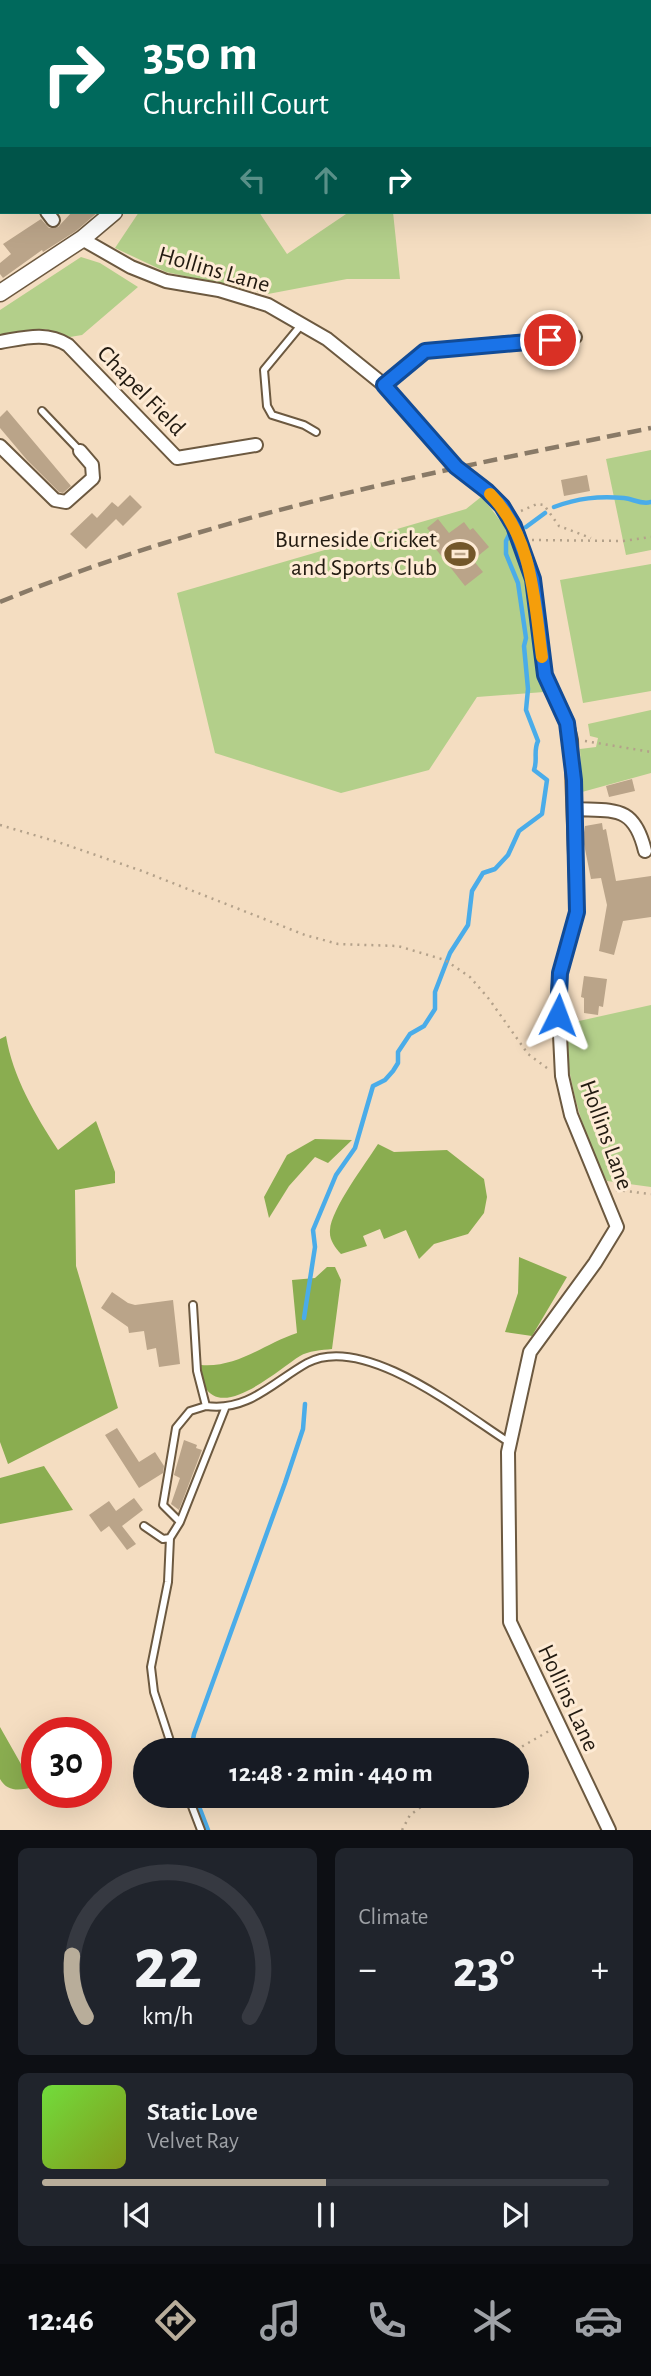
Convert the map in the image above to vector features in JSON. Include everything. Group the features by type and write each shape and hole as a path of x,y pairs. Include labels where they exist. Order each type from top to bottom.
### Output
{"street":[{"path":"2,287 82,239 112,214"},
{"name":"Hollins Lane","path":"82,239 131,267 166,281 244,296 268,305 327,339 384,385 456,467 487,491 509,518 520,540 533,579 545,675 567,723 571,740 577,912 560,973 558,994 562,1076 571,1115 617,1227 595,1263 530,1352 510,1443 510,1622 609,1830"},
{"name":"Chapel Field","path":"0,342 43,336 55,337 68,345 177,458 256,444"},
{"path":"384,385 425,351 575,337"},
{"path":"0,446 55,500 66,502 93,478 92,465 80,451"},
{"path":"574,809 617,812 632,818 640,829 645,851"}],"lane":[{"path":"302,324 264,370 267,406 272,415 304,425 316,432"},
{"path":"42,411 80,451"},
{"path":"193,1305 197,1371 205,1406"},
{"path":"180,1522 163,1504 176,1428 190,1411 205,1406 244,1403 309,1362 337,1357 379,1363 432,1391 510,1443"},
{"path":"169,1738 154,1692 151,1667 168,1582 170,1538 180,1522 226,1406"},
{"path":"144,1526 163,1539 170,1538"},
{"path":"193,1808 201,1830"}],"path":[{"path":"509,518 537,504 544,505 559,526 596,539"},
{"path":"520,540 623,541 651,537"},
{"path":"571,740 609,743 651,752"},
{"path":"0,825 142,871 305,935 338,944 398,946 445,960 470,977 489,999 527,1054 544,1068 562,1076"},
{"path":"603,1188 651,1194"},
{"path":"529,1743 549,1731"},
{"path":"402,1830 411,1815 420,1808"}],"green space":[{"path":"138,214 260,214 287,254 346,214 393,214 400,279 347,279 268,294 166,272 115,248"},
{"path":"81,257 100,263 138,287 82,335 70,337 45,329 0,337 0,310"},
{"path":"651,450 651,550 626,555 606,459"},
{"path":"481,497 506,530 523,567 532,606 537,668 544,692 477,697 429,770 341,793 215,753 177,593 466,509"},
{"path":"651,564 651,691 583,703 560,580"},
{"path":"651,710 651,773 582,792 580,749 596,747 598,738 590,736 588,724"},
{"path":"651,1005 651,1187 607,1181 589,1142 576,1102 563,1018 579,1021"},
{"path":"6,1036 19,1081 58,1150 96,1121 115,1172 115,1183 75,1190 76,1266 118,1408 8,1464 0,1442 0,1039"},
{"path":"315,1139 352,1140 328,1163 315,1157 289,1186 269,1218 264,1197 287,1155"},
{"path":"378,1144 394,1152 447,1150 484,1179 487,1197 484,1213 468,1234 434,1244 419,1259 406,1230 384,1239 380,1229 363,1236 367,1246 341,1254 330,1237 332,1221 342,1199"},
{"path":"519,1257 567,1277 532,1336 505,1332 518,1293"},
{"path":"327,1267 335,1267 341,1280 332,1349 303,1354 266,1380 238,1395 225,1398 214,1396 205,1387 201,1365 227,1363 297,1333 292,1280 315,1278"},
{"path":"44,1466 73,1510 0,1524 0,1478"},
{"path":"0,1727 21,1764 21,1789 7,1787 0,1779"}],"building":[{"path":"70,214 96,214 76,231 43,252 42,250 3,278 0,274 0,263 11,254 3,244 41,219 49,228 58,227"},
{"path":"7,410 71,486 63,493 27,460 0,428 0,417"},
{"path":"587,475 590,491 564,496 561,480"},
{"path":"130,495 142,507 123,526 116,519 86,549 70,534 92,513 97,518 112,502 118,507"},
{"name":"Burneside Cricket and Sports Club","path":"438,519 449,533 464,522 470,530 473,528 489,547 473,560 483,572 465,586 428,539 433,535 427,528"},
{"path":"632,779 635,791 609,797 606,786"},
{"path":"602,823 603,830 606,829 616,881 651,876 651,917 623,921 614,955 599,951 607,905 601,878 591,879 583,839 585,826"},
{"path":"584,976 607,979 603,1007 599,1006 598,1015 584,1013 584,998 581,997"},
{"path":"112,1292 135,1305 173,1300 180,1364 159,1367 156,1348 147,1350 144,1331 129,1333 128,1327 101,1308"},
{"path":"117,1428 139,1462 155,1452 164,1466 163,1473 139,1488 105,1435"},
{"path":"184,1440 202,1450 179,1510 171,1504 180,1478 174,1475"},
{"path":"134,1498 143,1510 122,1526 136,1544 127,1550 109,1526 101,1532 89,1515 109,1501 116,1511"}],"waterway":[{"path":"554,507 597,498 651,502"},
{"path":"526,527 545,513"},
{"path":"304,1318 315,1247 313,1230 336,1175 355,1148 373,1086 385,1080 393,1071 398,1063 398,1052 410,1034 424,1026 435,1009 435,992 450,953 468,925 472,891 483,873 495,869 508,855 519,831 542,814 547,780 534,770 538,741 526,710 526,638 518,583 506,554 506,541 510,533"},
{"path":"193,1738 285,1483 303,1429 305,1404"},
{"path":"200,1808 208,1830"}],"railway":[{"path":"0,602 159,545 321,499 651,428"}],"slow traffic":[{"path":"490,494 502,506 514,526 533,579 542,657"}],"place":[{"name":"Burneside Cricket and Sports Club","path":"460,554"}],"route":[{"path":"550,340 425,351 384,385 456,467 502,506 514,526 533,579 545,675 567,723 574,780 577,912 560,973 558,1015"}]}
